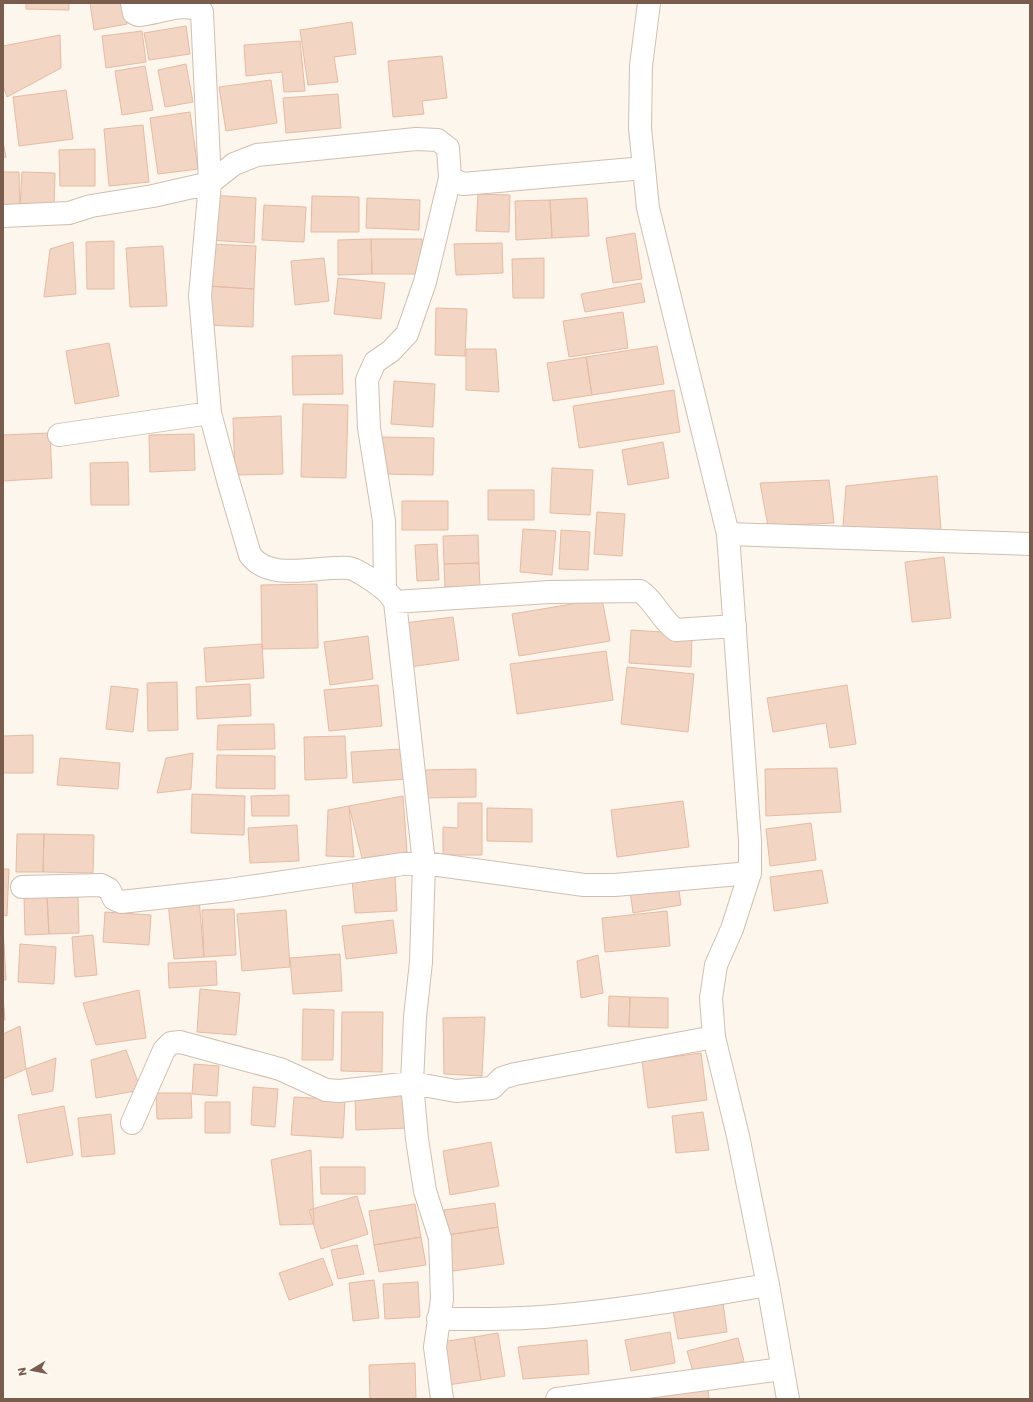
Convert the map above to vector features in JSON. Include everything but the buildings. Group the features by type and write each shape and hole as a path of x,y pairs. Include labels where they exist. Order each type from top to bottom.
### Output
{"street":[{"path":"132,3 134,13 138,15 181,7 196,7 202,12 210,183 200,296 210,413 250,555 256,563 264,568 278,570 351,568 390,596 640,591 650,598 668,625 676,630 735,626"},
{"path":"649,3 641,66 640,128 648,208 728,534 750,841 750,873 732,929 716,965 711,998 714,1037 738,1136 768,1286 788,1399"},
{"path":"3,216 70,213 91,206 153,196 210,183 234,164 258,155 416,139 438,140 448,148 450,178 425,282 407,334 391,351 375,362 367,380 368,428 384,521 390,596 424,863 421,962 415,1017 412,1083 417,1139 425,1191 440,1238 442,1299 435,1347 442,1399"},
{"path":"450,178 463,184 644,168"},
{"path":"59,435 210,413"},
{"path":"728,534 1030,544"},
{"path":"22,887 101,885 109,889 114,899 121,902 229,890 364,869 424,863 584,885 615,885 750,873"},
{"path":"132,1123 164,1050 171,1043 180,1042 280,1069 326,1090 339,1091 412,1083 456,1091 492,1088 502,1078 515,1074 714,1037"},
{"path":"438,1319 507,1320 555,1316 660,1303 768,1286"},
{"path":"557,1399 782,1369"}]}
